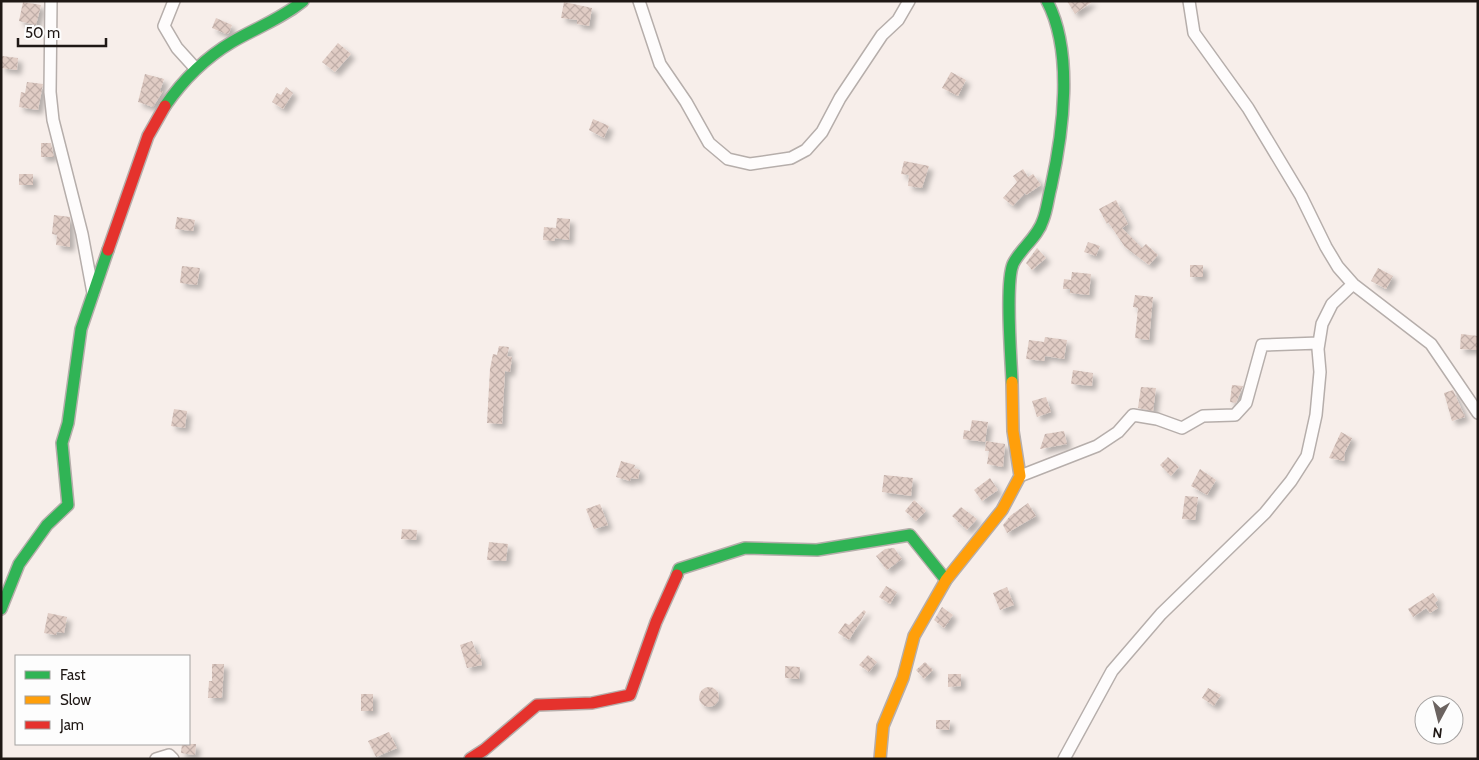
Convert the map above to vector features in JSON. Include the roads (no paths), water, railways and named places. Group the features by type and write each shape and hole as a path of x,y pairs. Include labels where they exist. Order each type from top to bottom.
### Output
{"street":[{"path":"51,1 50,92 54,120 82,234 94,295"},
{"path":"174,1 164,26 177,48 196,69"},
{"path":"1,609 19,564 47,525 68,505 62,443 68,423 81,329 148,136 168,100 196,69 231,42 274,23 303,1"},
{"path":"639,1 660,64 686,102 709,143 728,159 750,164 792,158 806,150 822,132 840,98 882,35 898,20 909,1"},
{"path":"880,759 884,726 903,678 914,636 946,580 1002,510 1020,476 1013,431 1010,292 1013,264 1043,222 1052,170 1059,150 1062,120 1064,70 1054,14 1047,1"},
{"path":"1189,1 1192,23 1198,38 1248,108 1301,196 1332,258 1353,284 1431,344 1478,413"},
{"path":"1064,759 1112,671 1161,614 1265,513 1291,481 1307,456 1316,415 1320,372 1319,343 1327,312 1338,296 1353,284"},
{"path":"1020,476 1097,446 1118,432 1133,415 1157,419 1182,428 1203,416 1236,415 1246,403 1262,346 1319,343"},
{"path":"470,759 484,750 537,705 592,702 630,695 656,622 679,569 745,548 817,550 910,535 946,580"},
{"path":"156,759 169,755 173,759"}]}
